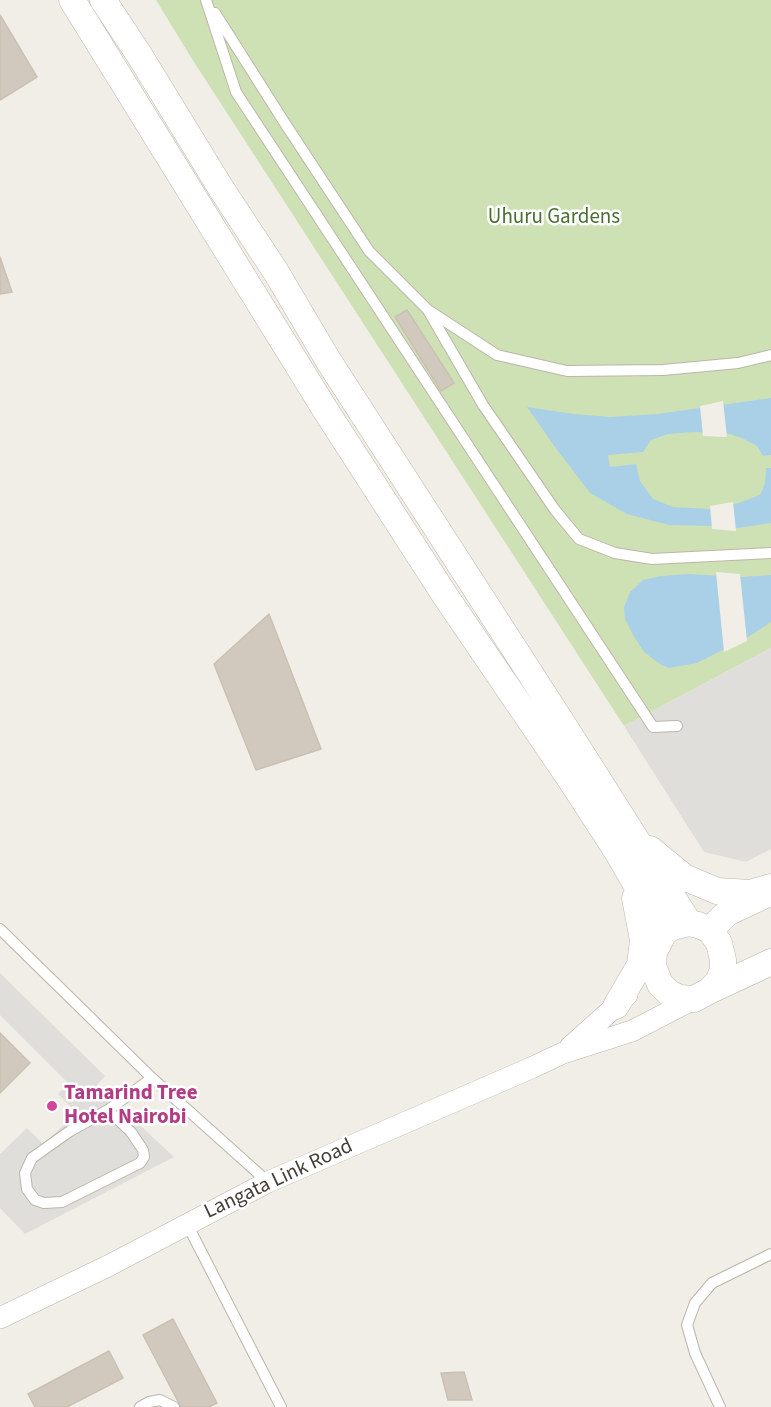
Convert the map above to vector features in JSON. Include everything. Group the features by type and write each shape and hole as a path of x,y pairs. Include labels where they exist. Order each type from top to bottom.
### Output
{"street":[{"path":"72,0 112,40 190,137 276,272 328,360 568,732 625,843 664,933"},
{"path":"103,0 112,40"},
{"path":"625,843 684,877 717,891 750,893 771,887"},
{"path":"625,843 699,926 719,943 723,960 718,982 701,995 680,998 669,993 660,984 653,966 654,952 664,933 672,927 699,926 771,893"},
{"path":"616,1006 640,965 643,940 625,843"},
{"name":"Langata Link Road","path":"0,1318 108,1266 268,1182 562,1053 632,1030 771,962"},
{"name":"Langata Link Road","path":"562,1053 616,1006 653,966"}],"lane":[{"path":"677,726 653,727 236,92 206,0 369,251 428,309 497,355 567,371 663,370 738,363 771,355"},
{"path":"428,309 483,405 555,510 579,539 615,553 652,559 771,553"},
{"path":"0,929 152,1078 268,1182"},
{"path":"108,1110 131,1132 143,1150 144,1157 140,1163 62,1202 44,1203 35,1200 27,1189 25,1173 32,1158 70,1131 108,1110 152,1078"},
{"path":"187,1224 281,1407"},
{"path":"720,1407 695,1353 687,1325 695,1303 712,1283 771,1254"},
{"path":"140,1407 160,1400 174,1407"}],"green space":[{"name":"Uhuru Gardens","path":"156,0 771,0 771,648 624,726"}],"shaded area":[{"path":"771,648 771,849 746,862 704,852 624,726"},
{"path":"0,973 105,1076 97,1085 174,1157 25,1234 0,1208 0,1154 27,1128 43,1144 77,1113 58,1094 68,1083 0,1015"}],"water":[{"path":"771,398 771,455 763,456 757,446 730,434 693,432 668,434 651,440 643,452 608,455 610,467 636,464 640,481 653,499 673,507 710,509 739,503 760,495 765,483 766,468 771,468 771,523 738,528 669,525 627,514 590,493 527,407 610,417 657,414"},
{"path":"688,574 742,577 771,575 771,622 748,637 697,663 669,668 644,652 625,619 624,607 630,592 643,580"}],"pier":[{"path":"723,401 727,437 703,436 700,406"},
{"path":"733,502 736,531 712,529 710,506"},
{"path":"716,572 740,574 747,641 724,652"}],"building":[{"path":"0,15 37,77 0,100"},
{"path":"0,257 12,292 0,294"},
{"path":"407,310 454,383 441,391 395,317"},
{"path":"269,614 321,749 256,770 214,664"},
{"name":"Tamarind Tree Hotel Nairobi","path":"0,1033 30,1063 0,1093"},
{"path":"173,1319 217,1403 209,1407 181,1407 143,1335"},
{"path":"109,1351 123,1378 67,1407 35,1407 28,1394"},
{"path":"464,1372 472,1400 448,1400 441,1373"}],"place":[{"name":"Tamarind Tree Hotel Nairobi","path":"52,1106"}]}
